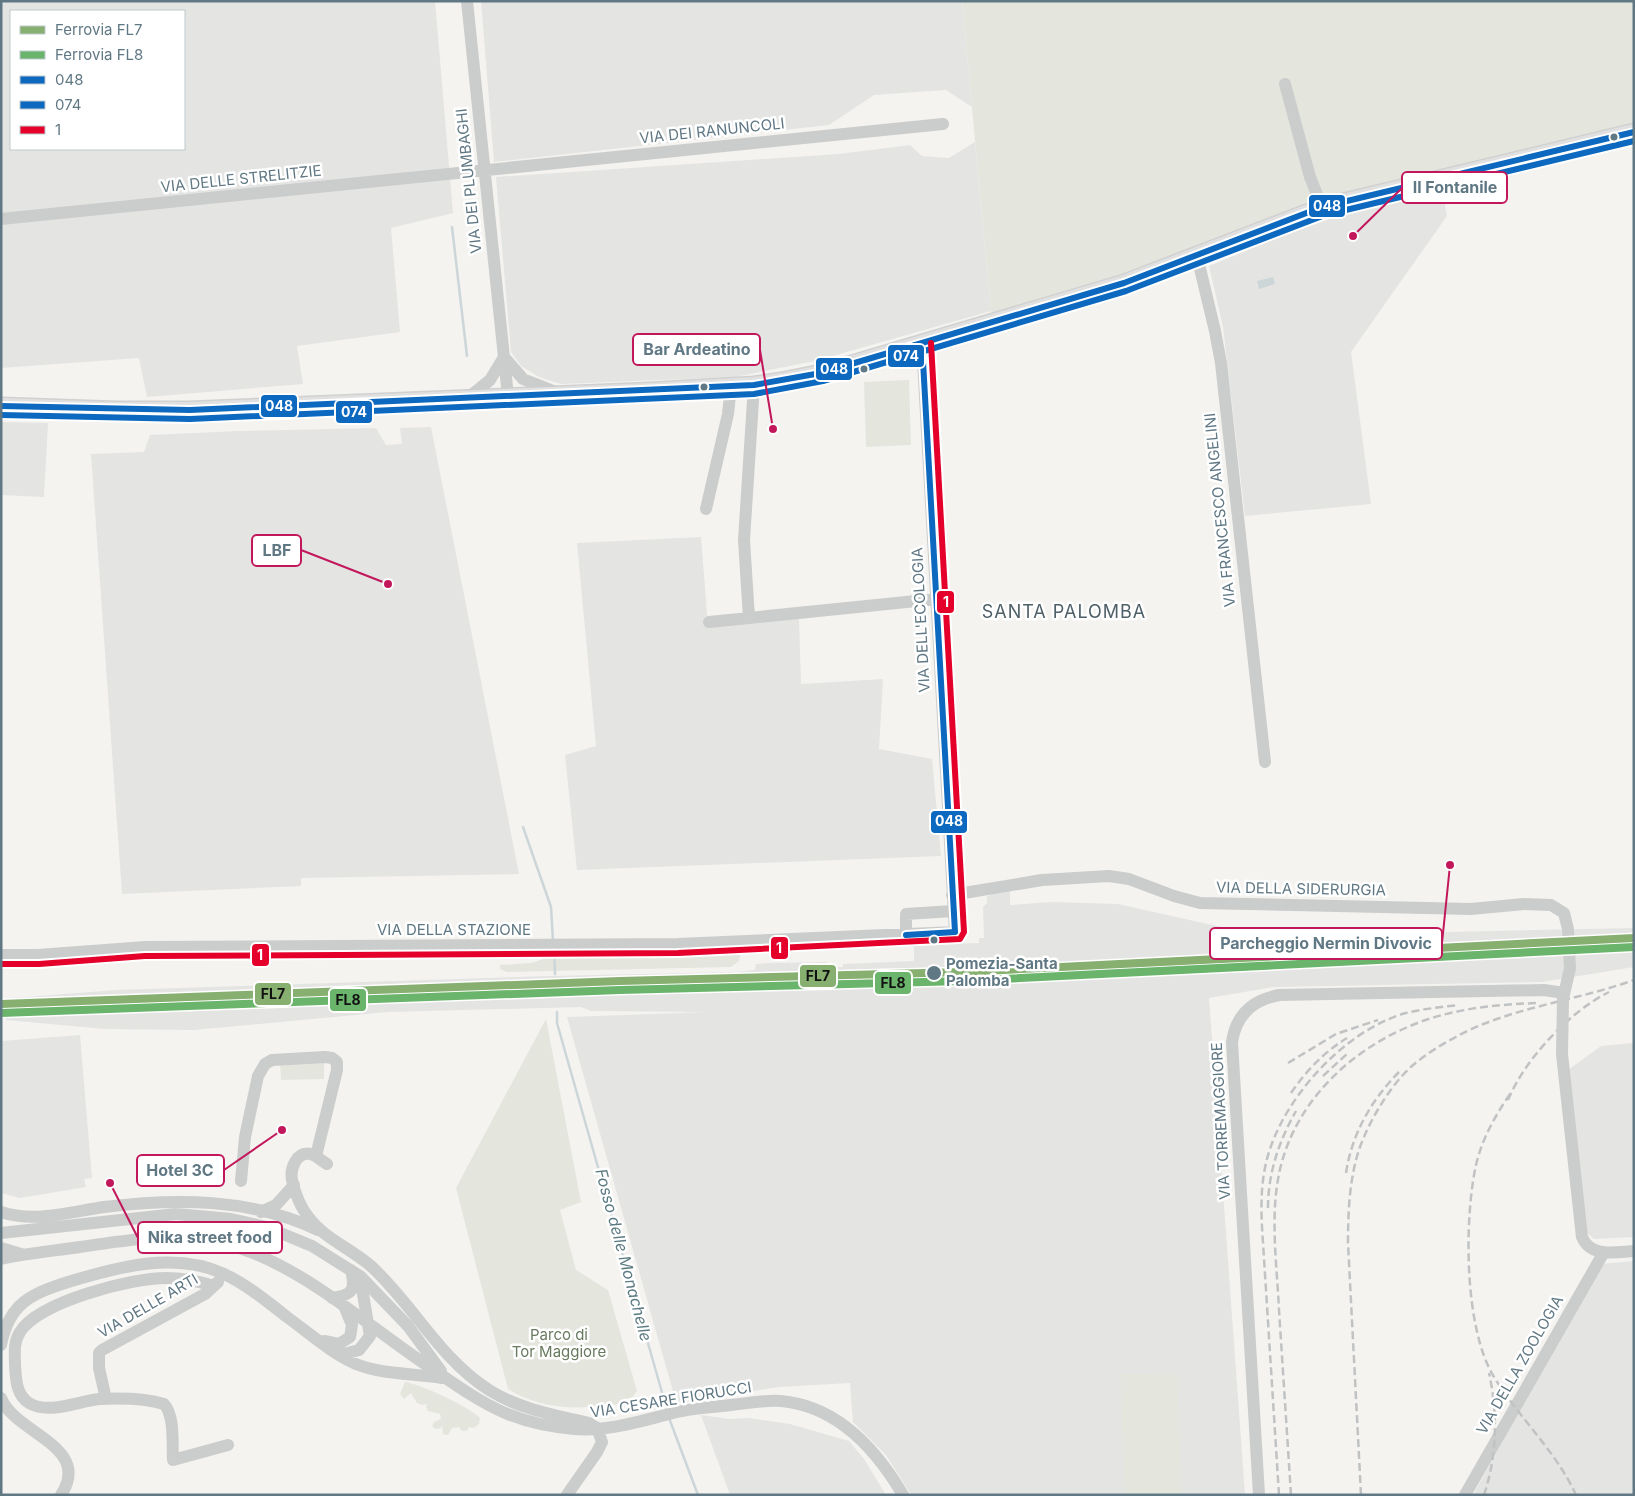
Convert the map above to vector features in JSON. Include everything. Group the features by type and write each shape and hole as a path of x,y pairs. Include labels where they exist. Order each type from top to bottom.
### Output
{"main road":[{"path":"1,406 190,410 754,385 821,373 1124,283 1322,207 1634,132"}],"street":[{"name":"VIA DEI PLUMBAGHI","path":"467,1 508,396"},
{"path":"1285,84 1310,177 1322,207"},
{"name":"VIA DEI RANUNCOLI","path":"485,170 943,124"},
{"name":"VIA DELLE STRELITZIE","path":"1,219 485,170"},
{"name":"VIA FRANCESCO ANGELINI","path":"1197,256 1216,331 1221,363 1265,762"},
{"name":"VIA DELL'ECOLOGIA","path":"922,343 952,894"},
{"path":"468,398 490,380 504,357 523,380 565,394"},
{"path":"749,618 744,540 754,385"},
{"path":"706,509 728,414 731,386"},
{"path":"709,622 936,599"},
{"name":"VIA DELLA SIDERURGIA","path":"952,894 1042,880 1110,876 1129,879 1174,896 1200,903 1471,909 1544,903 1562,910 1566,916 1568,929 1568,977 1564,996 1562,1054 1582,1236 1589,1248 1604,1252"},
{"path":"906,935 906,914 953,911 952,894"},
{"name":"VIA DELLA STAZIONE","path":"1,955 32,956 136,948 688,944 906,935 955,932 953,911"},
{"name":"VIA TORREMAGGIORE","path":"1259,1495 1232,1042 1239,1020 1247,1009 1257,1002 1279,996 1544,990 1564,996"},
{"path":"241,1181 244,1142 258,1076 265,1064 272,1060 324,1057 332,1058 337,1062 337,1070 316,1156"},
{"path":"324,1234 308,1217 294,1185 292,1172 296,1161 303,1155 316,1156 327,1164"},
{"path":"261,1212 276,1205 294,1185"},
{"path":"185,1214 186,1200"},
{"path":"1,1212 30,1218 150,1202 186,1200 229,1204 302,1224 324,1234 352,1251 373,1268 408,1306 448,1356 482,1385 521,1405 592,1424 599,1431 602,1442 567,1495"},
{"path":"70,1212 73,1227"},
{"name":"VIA CESARE FIORUCCI","path":"1,1225 19,1232 73,1227 147,1216 185,1214 247,1222 296,1238 321,1250 356,1273 408,1326 447,1378"},
{"path":"296,1238 302,1224"},
{"path":"1,1233 19,1232"},
{"name":"VIA CESARE FIORUCCI","path":"1,1259 143,1238 185,1237 228,1245 253,1253 290,1272 332,1298 478,1400 508,1416 541,1425 599,1431 684,1411 767,1401 796,1404 814,1409 844,1423 879,1460 903,1495"},
{"path":"1,1248 26,1255"},
{"path":"1604,1252 1634,1251"},
{"name":"VIA DELLA ZOOLOGIA","path":"1465,1495 1604,1252"},
{"name":"VIA DELLE ARTI","path":"1,1345 11,1316 23,1302 48,1289 82,1278 160,1262 191,1265 226,1275 277,1309 315,1338 356,1364 376,1370 447,1378"},
{"path":"332,1298 347,1295 353,1288 356,1273"},
{"path":"340,1355 363,1347 370,1336 370,1325 356,1273"},
{"name":"VIA DELLE ARTI","path":"106,1399 99,1368 99,1353 205,1294 226,1275"},
{"path":"214,1286 196,1280 168,1278 143,1280 54,1306 24,1326 16,1343 15,1359 18,1389 27,1401 45,1408 106,1399 164,1404 168,1408 170,1419 173,1460 228,1445"},
{"path":"315,1338 335,1344 348,1340 352,1334 352,1325 345,1308"},
{"path":"1,1398 15,1419 48,1440 62,1454 67,1471 66,1486 61,1495"}],"shaded area":[{"path":"1,1 435,1 453,213 391,228 400,332 297,346 303,384 147,397 139,358 1,368"},
{"path":"481,1 962,1 972,107 946,90 874,95 829,125 494,162"},
{"path":"975,142 991,311 815,361 735,377 561,384 539,377 521,366 511,352 496,177 839,154 910,145 922,156 949,158"},
{"path":"1442,190 1447,216 1351,352 1371,504 1245,516 1223,327 1209,266 1321,220"},
{"path":"1273,277 1275,284 1259,289 1257,281"},
{"path":"1,422 48,423 44,497 1,495"},
{"path":"431,427 519,874 301,878 301,886 122,894 91,454 144,452 150,435 239,431 376,428 386,445 402,444 400,428"},
{"path":"701,537 708,626 799,618 801,684 883,679 879,749 932,759 941,856 577,870 565,755 596,746 577,543"},
{"path":"1010,888 1010,905 1053,902 1118,904 1248,933 1356,934 1634,928 1634,967 1542,982 1273,987 1209,998 1245,1495 911,1495 886,1455 853,1422 850,1383 779,1387 676,1402 567,1017 707,1012 591,1011 581,1007 388,1012 194,1030 105,1029 6,1020 6,1015 1,1015 1,999 116,990 735,972 755,970 756,964 769,963 827,962 828,967 843,967 843,964 914,961 914,945 979,943 979,938 984,938 983,907 987,903 987,896"},
{"path":"80,1035 92,1178 84,1179 86,1187 20,1198 1,1193 1,1041"},
{"path":"1634,1043 1634,1237 1594,1239 1583,1229 1568,1070 1601,1046"},
{"path":"1634,1261 1634,1495 1473,1495 1600,1264"},
{"path":"701,1415 729,1419 748,1418 790,1424 849,1441 864,1459 886,1495 730,1495"}],"green space":[{"path":"962,1 1634,1 1634,132 1369,195 992,322"},
{"path":"909,380 911,445 866,447 864,382"},
{"path":"735,951 740,956 739,961 731,967 507,972 500,969 500,965 531,963 559,954"},
{"name":"Parco di Tor Maggiore","path":"546,1019 581,1202 560,1210 576,1270 608,1290 637,1391 629,1402 598,1407 567,1407 537,1402 508,1389 456,1188"},
{"path":"324,1061 324,1079 281,1080 280,1062"},
{"path":"1177,1373 1182,1495 1125,1495 1120,1374"},
{"path":"405,1382 433,1391 456,1402 475,1413 480,1418 479,1424 474,1428 469,1427 467,1431 462,1431 459,1427 452,1428 448,1435 443,1434 442,1425 441,1428 436,1429 432,1427 434,1422 441,1419 440,1414 428,1411 427,1404 417,1403 411,1393 404,1399 400,1394"}],"waterway":[{"name":"Fosso delle Monachelle","path":"452,227 467,356"},
{"name":"Fosso delle Monachelle","path":"523,827 551,907 553,941"},
{"name":"Fosso delle Monachelle","path":"554,949 555,974"},
{"name":"Fosso delle Monachelle","path":"557,1012 557,1023 667,1410"},
{"name":"Fosso delle Monachelle","path":"669,1418 698,1495"}],"railway":[{"path":"1361,1495 1348,1223 1350,1193 1355,1164 1358,1151 1370,1124 1385,1098 1403,1075 1436,1048 1454,1038 1500,1018 1634,980"},
{"path":"1508,1100 1525,1069 1550,1038 1579,1012 1609,992"},
{"path":"1291,1495 1275,1225 1276,1191 1288,1144 1302,1116 1321,1090 1343,1068 1368,1049 1395,1033 1425,1020 1455,1012 1475,1008 1537,1003"},
{"path":"1279,1495 1262,1227 1262,1187 1264,1171 1273,1139 1300,1093 1318,1071 1360,1035 1383,1022 1406,1013 1459,1005"},
{"path":"1288,1063 1336,1034 1378,1020"},
{"path":"1291,1093 1316,1062 1347,1038"},
{"path":"1323,1076 1349,1052"},
{"path":"1346,1173 1358,1131 1372,1105 1400,1071"},
{"path":"1510,1094 1490,1128 1476,1165 1472,1188 1469,1243 1472,1303 1484,1356 1494,1377 1548,1449 1576,1495"},
{"path":"1268,1208 1272,1170 1284,1134 1296,1111"},
{"path":"1484,1495 1492,1465 1495,1434 1494,1403 1489,1373"}],"rail line":[{"name":"FL7","path":"1,1004 620,981 964,972 1634,938"},
{"name":"FL8","path":"1,1013 620,990 964,981 1634,947"}],"transit line":[{"name":"048","path":"1,406 190,410 754,385 821,373 1124,283 1322,207 1634,132"},
{"name":"074","path":"1,415 190,419 754,394 823,381 1126,291 1325,215 1634,141"},
{"name":"048","path":"906,935 955,932 922,343"},
{"name":"1","path":"1,964 39,964 145,956 678,953 960,939 964,932 931,343"}],"place":[{"name":"Il Fontanile","path":"1353,236"},
{"name":"Bar Ardeatino","path":"773,429"},
{"name":"LBF","path":"388,584"},
{"name":"Parcheggio Nermin Divovic","path":"1450,865"},
{"name":"Pomezia-Santa Palomba","path":"934,973"},
{"name":"Hotel 3C","path":"282,1130"},
{"name":"Nika street food","path":"110,1183"}],"district":[{"name":"SANTA PALOMBA","path":"1064,612"}]}
